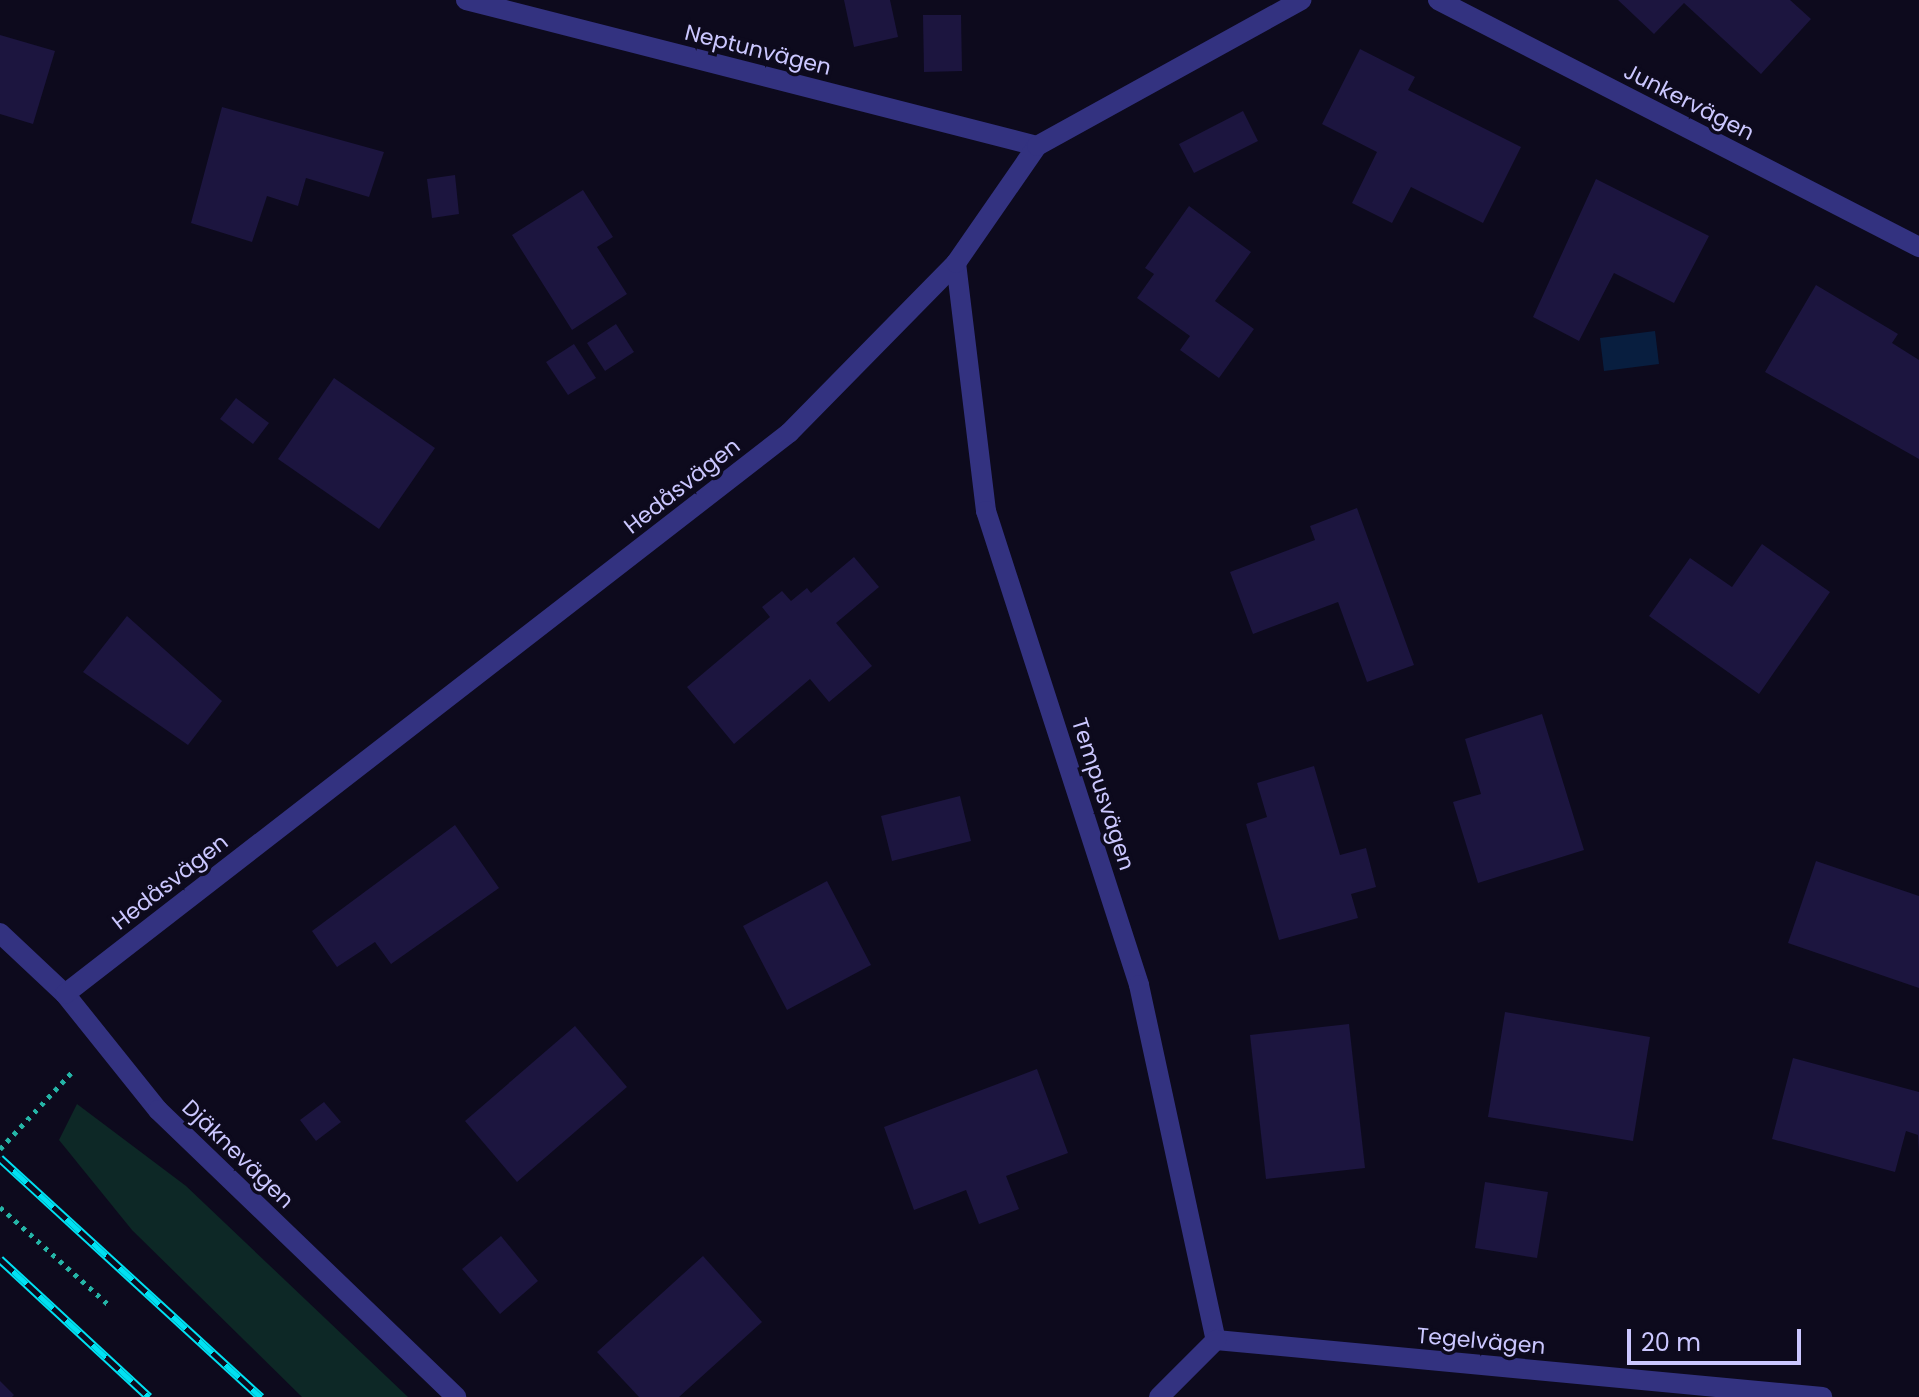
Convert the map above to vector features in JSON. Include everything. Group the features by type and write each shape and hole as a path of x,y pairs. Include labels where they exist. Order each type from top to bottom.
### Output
{"street":[{"name":"Neptunvägen","path":"466,0 1037,146"},
{"name":"Hedåsvägen","path":"65,994 789,433 956,263 1037,146 1301,0"},
{"name":"Junkervägen","path":"1438,0 1919,247"},
{"name":"Tempusvägen","path":"956,263 986,511 1139,985 1216,1340"},
{"name":"Djäknevägen","path":"0,933 65,994 158,1110 456,1397"},
{"path":"1159,1397 1216,1340"},
{"name":"Tegelvägen","path":"1216,1340 1822,1397"}],"path":[{"path":"0,1149 102,1040"},
{"path":"0,1207 111,1307"}],"green space":[{"path":"77,1104 186,1186 408,1397 302,1397 132,1230 59,1140"}],"water":[{"path":"1655,331 1659,364 1604,371 1600,338"}],"building":[{"path":"844,0 890,0 898,37 854,47"},
{"path":"1618,0 1790,0 1811,19 1761,74 1684,3 1654,34"},
{"path":"923,15 961,15 962,71 924,72"},
{"path":"0,35 55,51 33,124 0,114"},
{"path":"1360,49 1415,77 1408,90 1521,147 1483,223 1411,187 1392,223 1352,203 1377,152 1322,124"},
{"path":"222,107 384,152 369,197 306,178 298,206 267,196 252,242 191,223"},
{"path":"1243,111 1258,141 1194,173 1179,144"},
{"path":"455,175 459,214 432,218 427,179"},
{"path":"1596,179 1709,236 1674,303 1614,273 1579,341 1533,317"},
{"path":"583,190 613,237 597,247 627,294 572,330 512,235"},
{"path":"1189,206 1251,252 1215,301 1254,329 1219,378 1180,350 1190,336 1137,298 1154,274 1145,268"},
{"path":"1816,285 1898,334 1892,343 1919,360 1919,459 1765,372"},
{"path":"616,324 634,352 605,371 587,343"},
{"path":"574,344 596,378 568,395 546,362"},
{"path":"334,378 435,448 379,529 278,459"},
{"path":"236,398 269,423 253,444 220,419"},
{"path":"1357,508 1414,665 1367,682 1338,602 1253,634 1230,572 1315,540 1310,526"},
{"path":"1762,544 1830,592 1759,694 1649,616 1690,558 1732,587"},
{"path":"854,557 879,587 836,623 872,666 829,702 810,679 734,744 687,687 770,617 762,607 782,591 791,601 807,588 811,593"},
{"path":"127,616 222,701 188,745 83,672"},
{"path":"1542,714 1584,850 1478,883 1453,802 1481,794 1465,739"},
{"path":"1314,766 1340,855 1366,848 1376,887 1351,894 1358,918 1279,940 1246,824 1267,817 1257,783"},
{"path":"960,796 971,841 892,861 881,816"},
{"path":"455,825 499,888 391,964 375,942 337,967 312,931"},
{"path":"1816,861 1919,896 1919,988 1788,943"},
{"path":"827,881 871,965 787,1010 743,926"},
{"path":"1505,1012 1650,1037 1633,1141 1488,1117"},
{"path":"1349,1024 1365,1168 1266,1179 1250,1035"},
{"path":"575,1026 627,1087 517,1182 465,1121"},
{"path":"1793,1058 1919,1092 1919,1155 1918,1135 1906,1131 1895,1172 1772,1139"},
{"path":"1037,1069 1068,1153 1006,1176 1019,1209 979,1224 966,1190 914,1210 884,1127"},
{"path":"324,1102 341,1122 316,1141 300,1120"},
{"path":"1485,1182 1548,1192 1537,1258 1475,1248"},
{"path":"501,1236 538,1281 500,1314 462,1269"},
{"path":"703,1256 762,1322 679,1397 639,1397 597,1352"},
{"path":"0,1381 14,1395 12,1397 0,1397"}],"railway":[{"path":"0,1158 261,1397"},
{"path":"0,1259 149,1397"}]}
